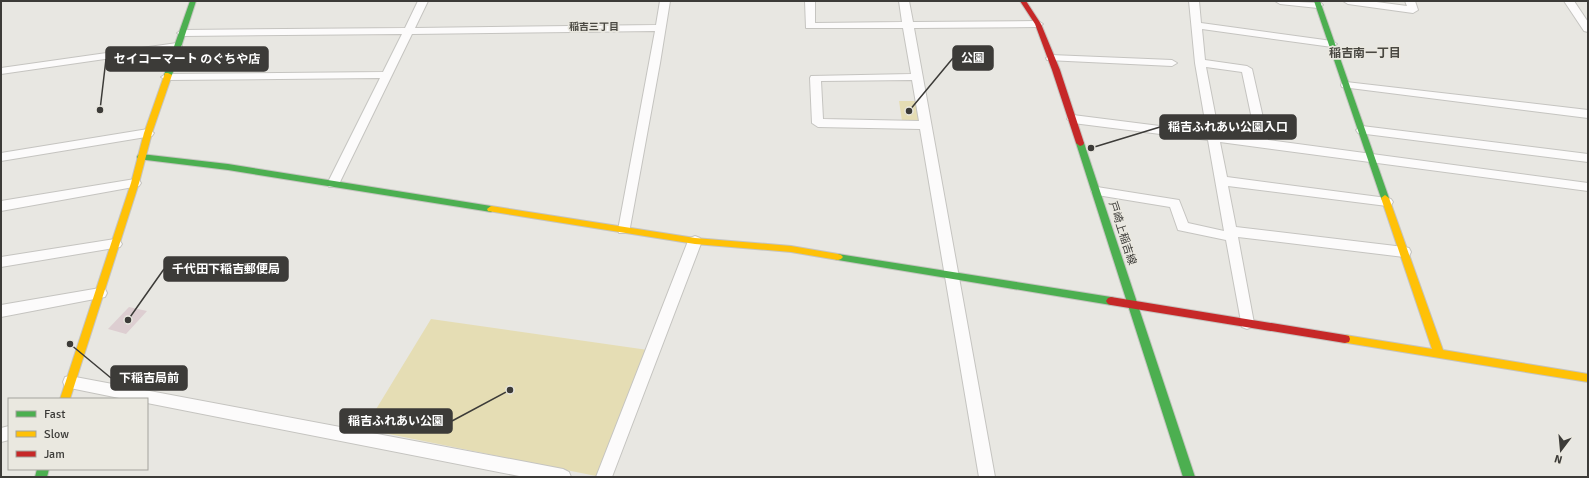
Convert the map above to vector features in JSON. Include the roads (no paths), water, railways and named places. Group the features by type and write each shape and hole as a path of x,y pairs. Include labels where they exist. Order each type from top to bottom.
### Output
{"street":[{"path":"65,398 135,183 148,133 166,77 193,1"},
{"path":"333,184 423,1"},
{"path":"624,230 665,1"},
{"path":"810,1 810,26 1038,24"},
{"path":"904,1 924,125 953,275 987,477"},
{"name":"戸崎上稲吉線","path":"1023,1 1038,24 1051,58 1097,191 1189,477"},
{"path":"1194,1 1200,63 1247,323"},
{"path":"1280,1 1317,3 1439,354"},
{"path":"1348,1 1413,10 1410,1"},
{"path":"1569,1 1588,29"},
{"path":"1197,25 1332,44"},
{"path":"182,33 660,28"},
{"path":"1,71 177,46"},
{"path":"1051,58 1172,63"},
{"path":"1200,63 1247,69 1263,143"},
{"path":"166,77 387,75"},
{"path":"916,77 815,78 818,123 924,125"},
{"path":"1346,85 1588,114"},
{"path":"1072,120 1371,157 1588,187"},
{"path":"1362,130 1588,158"},
{"path":"1,157 148,133"},
{"path":"142,157 228,168 695,241 791,250 1588,378"},
{"path":"1222,181 1386,202"},
{"path":"1,206 135,183"},
{"path":"1097,191 1175,203 1183,227 1231,234 1404,252"},
{"path":"604,477 695,241"},
{"path":"1,262 115,244"},
{"path":"1,311 100,293"},
{"path":"70,382 564,477"}],"place":[{"name":"セイコーマート のぐちや店","path":"100,110"},
{"name":"公園","path":"909,111"},
{"name":"稲吉ふれあい公園入口","path":"1091,148"},
{"name":"千代田下稲吉郵便局","path":"128,320"},
{"name":"下稲吉局前","path":"70,344"},
{"name":"稲吉ふれあい公園","path":"510,390"}],"district":[{"name":"稲吉三丁目","path":"594,26"},
{"name":"稲吉南一丁目","path":"1365,53"}]}
